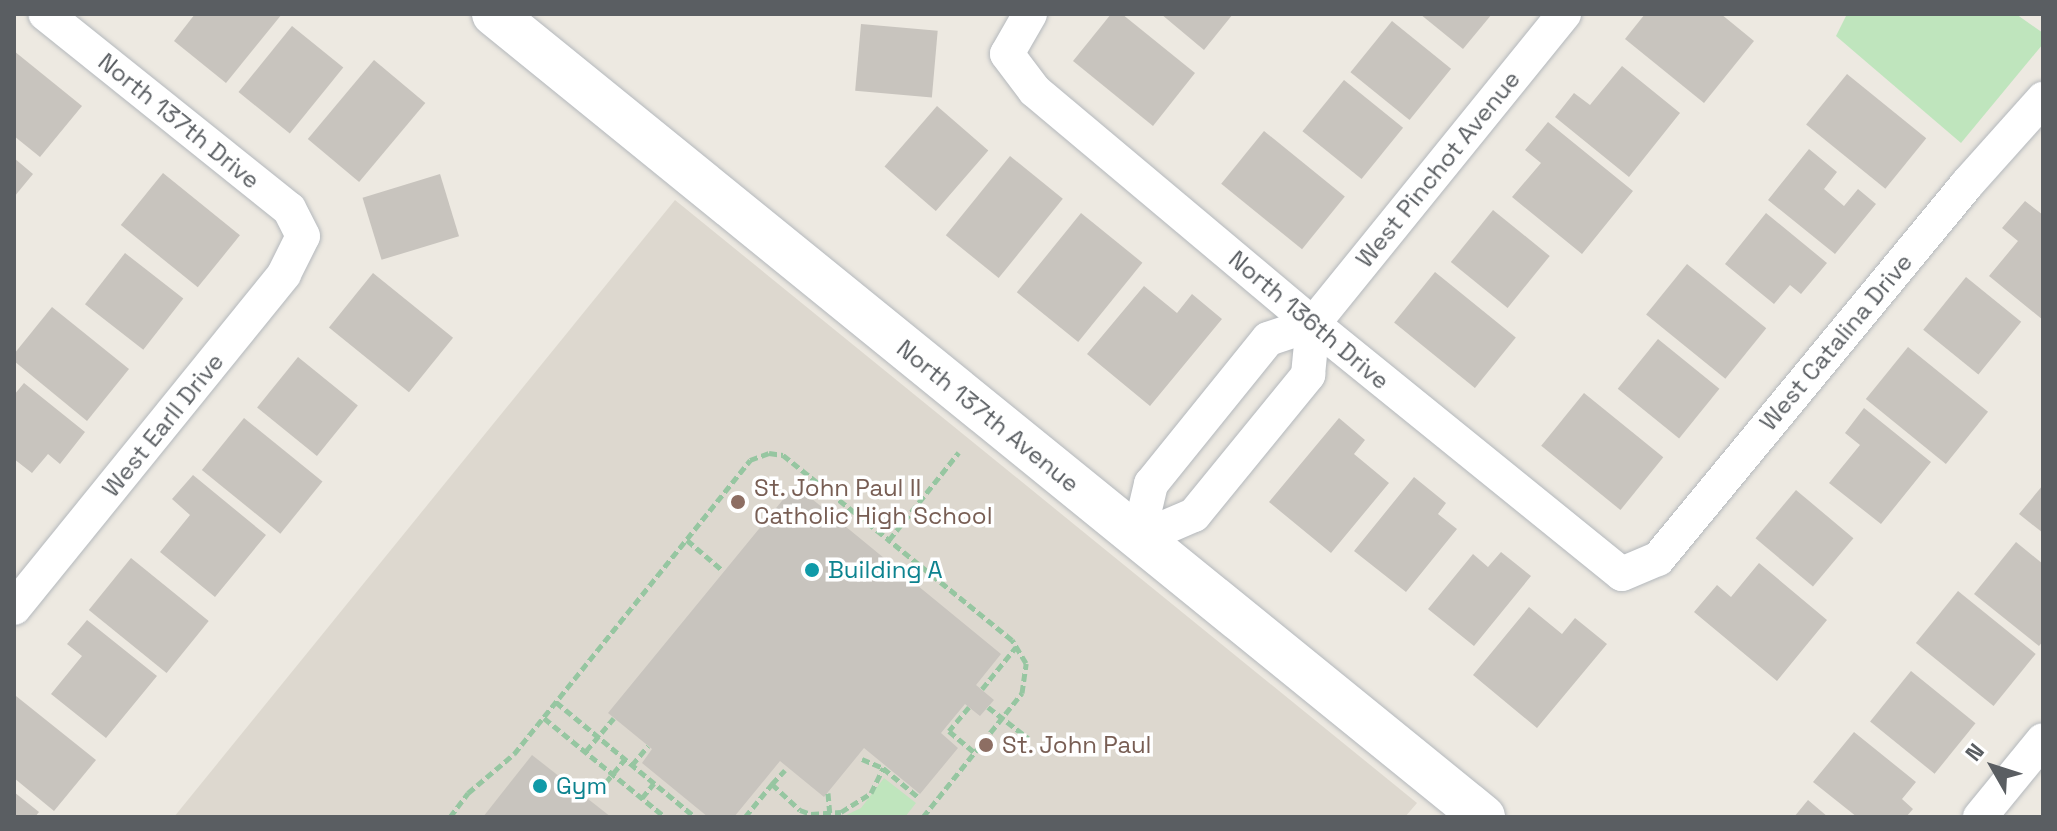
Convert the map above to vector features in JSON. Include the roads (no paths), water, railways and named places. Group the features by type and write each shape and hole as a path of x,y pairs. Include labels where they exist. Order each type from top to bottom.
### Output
{"street":[{"name":"North 137th Drive","path":"46,14 289,209 303,236"},
{"name":"North 137th Avenue","path":"494,14 1483,817"},
{"name":"North 136th Drive","path":"1030,14 1007,54 1035,91 1313,324 1622,574"},
{"name":"West Pinchot Avenue","path":"1313,324 1564,14"},
{"name":"West Catalina Drive","path":"1622,574 1658,559 1968,183 2036,120"},
{"name":"West Earll Drive","path":"14,608 284,274 303,236"},
{"path":"1313,324 1308,375 1194,515 1138,539 1151,484 1268,339 1313,324"},
{"path":"1980,817 2043,740"}],"place":[{"name":"St. John Paul II Catholic High School","path":"738,502"},
{"name":"Building A","path":"812,570"},
{"name":"St. John Paul","path":"986,745"},
{"name":"Gym","path":"540,786"}]}
